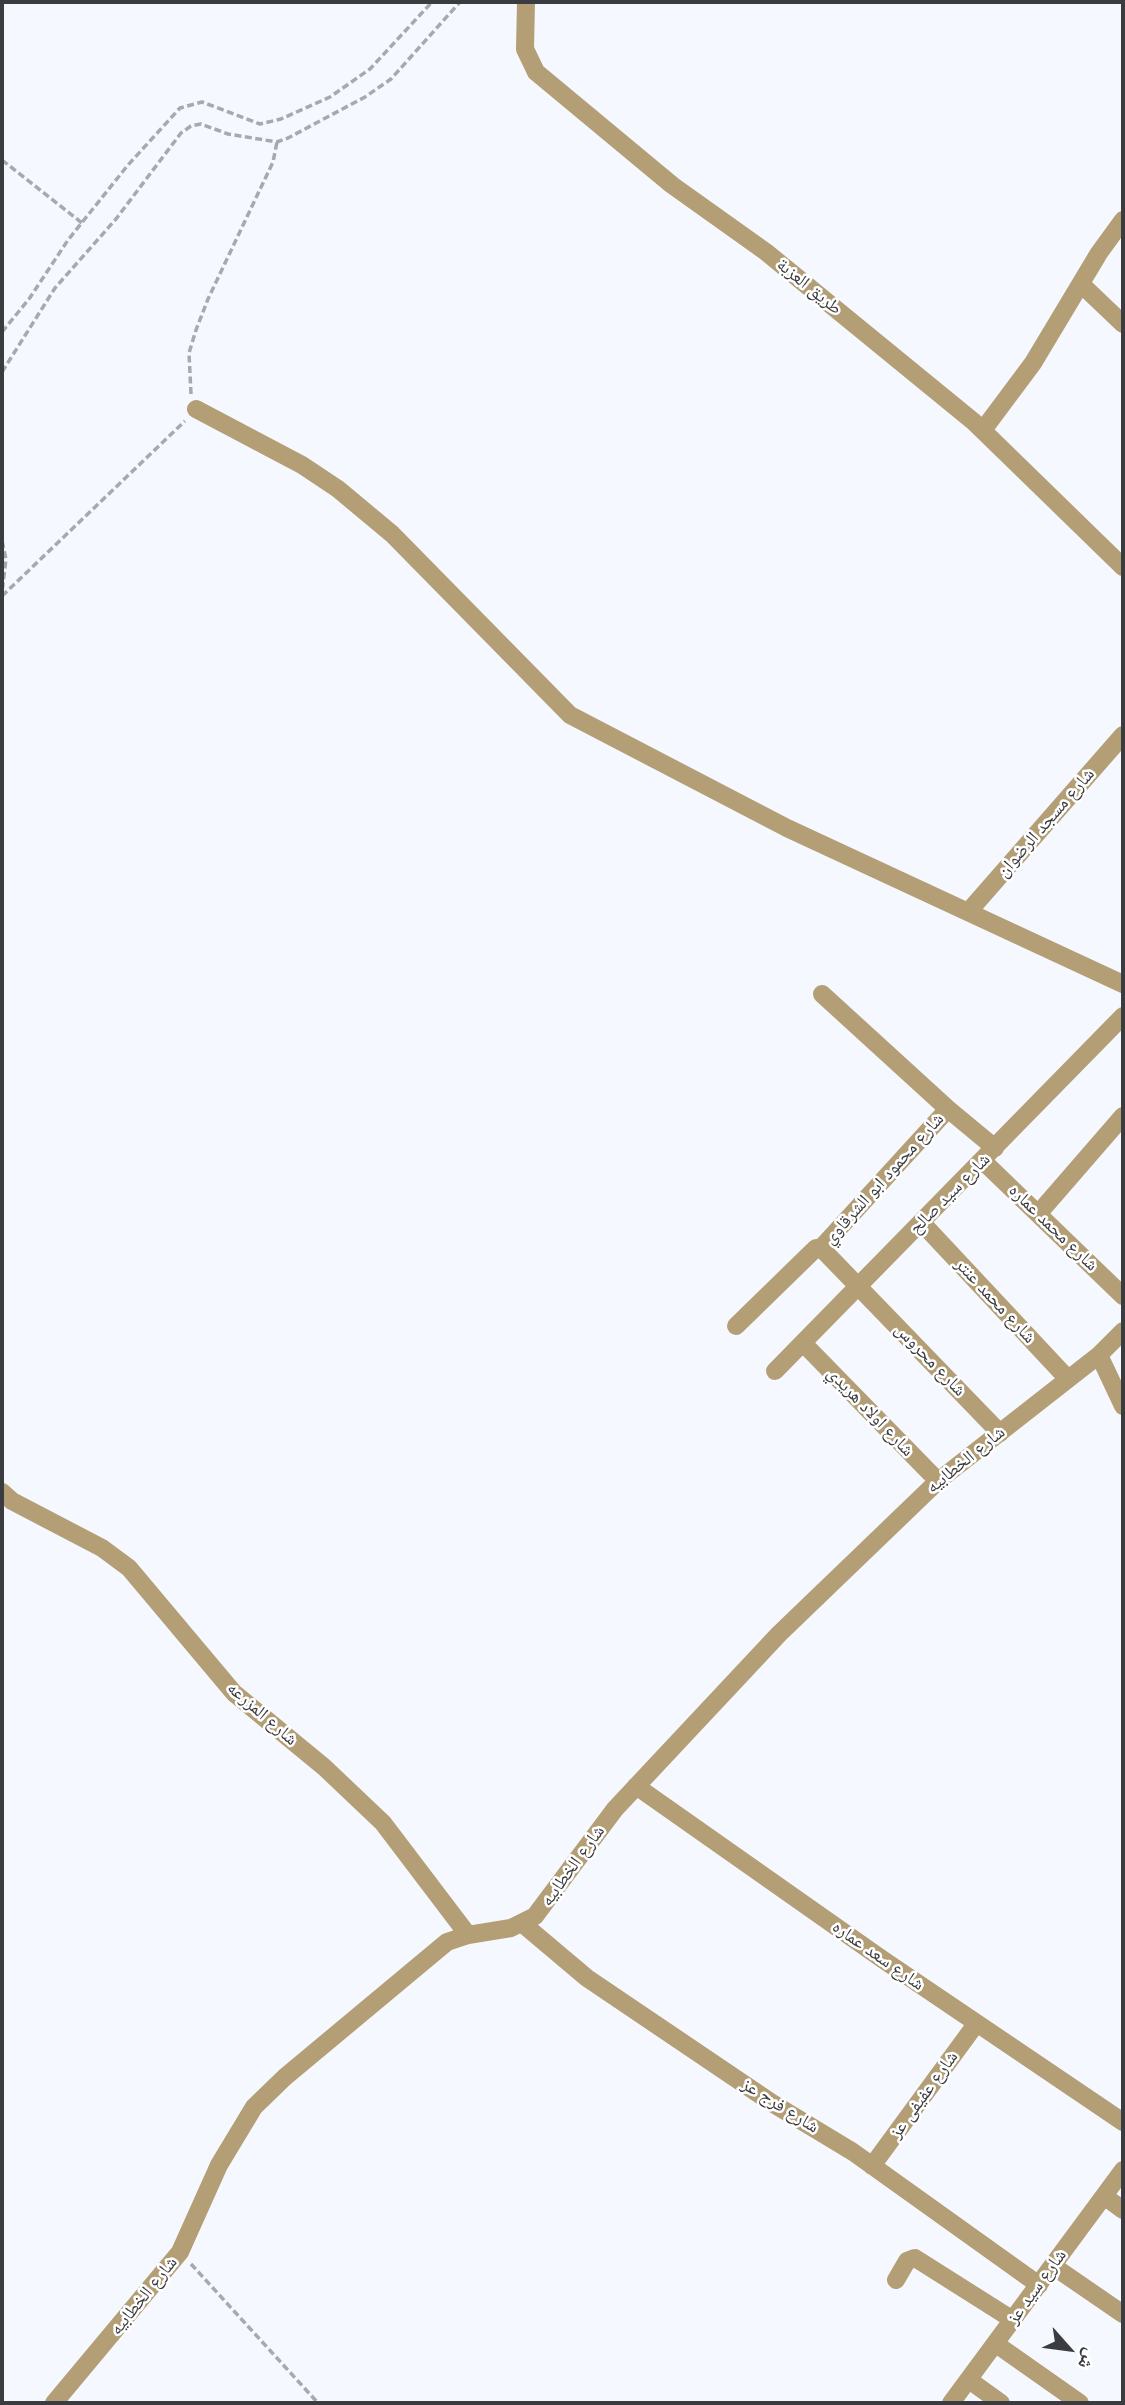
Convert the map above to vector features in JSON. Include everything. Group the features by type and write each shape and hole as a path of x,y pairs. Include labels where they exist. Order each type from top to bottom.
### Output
{"street":[{"name":"طريق العزبة","path":"526,2 527,57 542,78 672,185 766,252 983,430 1123,567"},
{"path":"983,430 1033,363 1123,220"},
{"path":"1081,284 1123,324"},
{"path":"196,409 303,465 338,489 393,534 570,715 787,828 1122,983"},
{"name":"شارع مسجد الرضوان","path":"969,911 1123,735"},
{"name":"شارع محمد عماره","path":"821,993 948,1109 1038,1214 1123,1296"},
{"name":"شارع سيد صالح","path":"775,1371 1123,1016"},
{"name":"شارع محمود ابو الشرقاوي","path":"736,1326 816,1248 821,1248 948,1109"},
{"path":"1038,1214 1123,1116"},
{"name":"شارع محمد عنتر","path":"922,1223 1068,1379"},
{"name":"شارع محروس","path":"821,1248 1000,1433"},
{"name":"شارع الخطابيه","path":"54,2403 180,2252 219,2165 254,2107 437,1949 468,1935 523,1924 545,1905 596,1833 636,1786 779,1634 937,1481 1099,1355 1123,1331"},
{"name":"شارع اولاد هريدي","path":"803,1343 937,1481"},
{"path":"1099,1355 1123,1406"},
{"name":"شارع المزرعه","path":"2,1492 12,1501 102,1548 129,1568 234,1693 324,1767 383,1823 468,1935"},
{"name":"شارع سعد عماره","path":"636,1786 976,2024 1123,2122"},
{"name":"شارع فرج عز","path":"523,1924 587,1978 772,2103 872,2166 1039,2285"},
{"name":"شارع عفيفى عز","path":"872,2166 976,2024"},
{"name":"شارع سيد عز","path":"951,2403 1123,2170"},
{"path":"1104,2196 1123,2210"},
{"path":"896,2280 907,2261 915,2258 1013,2320"},
{"path":"1053,2266 1123,2314"},
{"path":"996,2344 1080,2403"},
{"path":"969,2380 1001,2403"}],"path":[{"path":"2,332 29,299 82,223 144,148 186,104 210,103 260,124 281,119 330,97 370,69 432,2"},
{"path":"2,372 55,288 116,219 181,133 191,126 201,124 228,134 277,142 349,106 391,79 460,2"},
{"path":"2,594 196,409 191,393 190,353 196,330 208,299 274,162 277,142"},
{"path":"2,160 82,223"},
{"path":"2,541 6,568 2,594"},
{"path":"180,2252 318,2403"}]}
